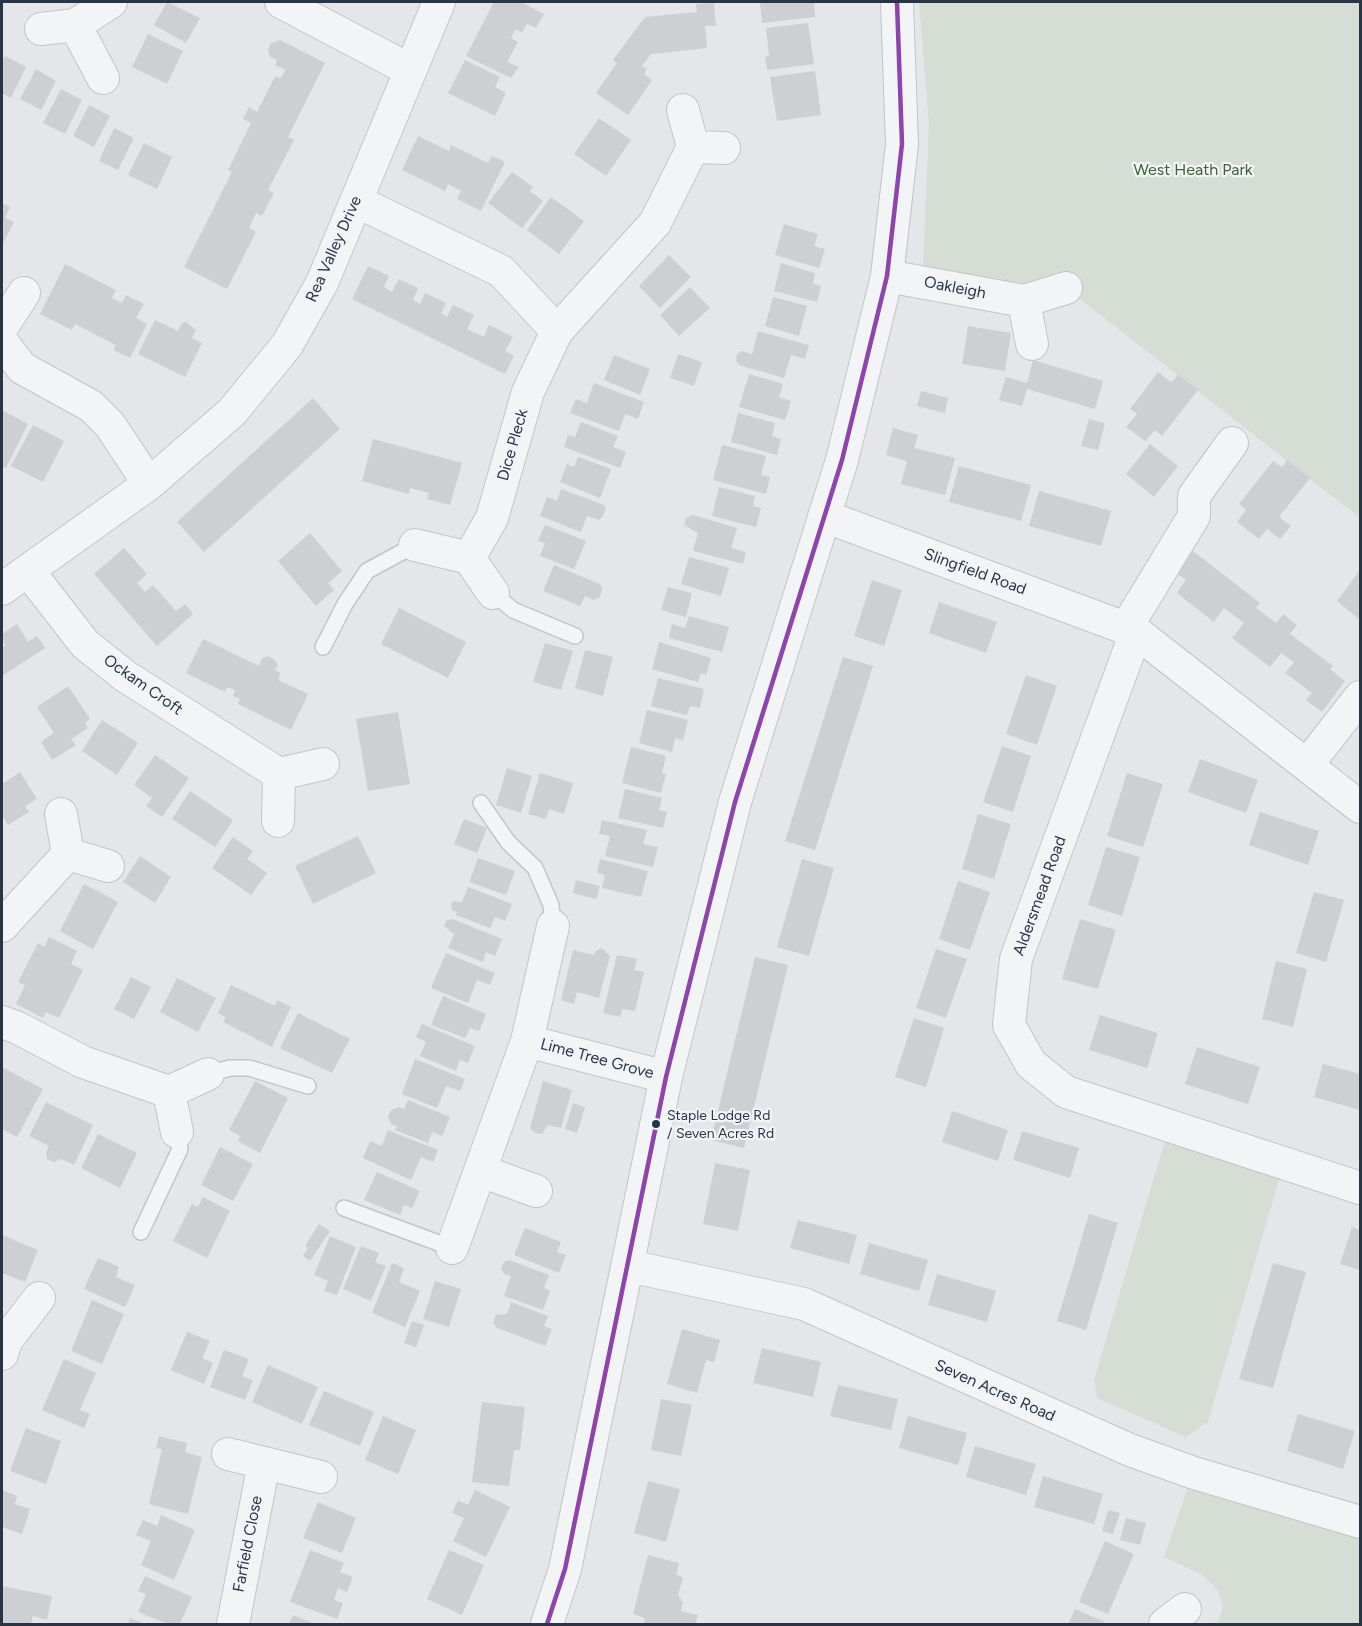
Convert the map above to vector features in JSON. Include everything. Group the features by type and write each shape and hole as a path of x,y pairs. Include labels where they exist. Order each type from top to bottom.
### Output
{"street":[{"path":"41,29 75,25 111,2"},
{"path":"280,2 410,70"},
{"name":"Rea Valley Drive","path":"2,589 29,572 149,484 232,412 287,345 322,283 439,2"},
{"path":"547,1624 565,1569 666,1077 735,802 842,460 887,276 902,144 897,2"},
{"path":"75,25 103,78"},
{"path":"683,110 693,147 724,148"},
{"name":"Dice Pleck","path":"469,558 492,518 528,392 557,331 655,223 693,147"},
{"path":"356,201 501,271 557,331"},
{"name":"Oakleigh","path":"887,276 1024,301 1065,288"},
{"path":"2,327 24,293"},
{"path":"1024,301 1032,344"},
{"path":"2,342 22,368 91,406 110,425 149,484"},
{"path":"1131,630 1194,516 1194,496 1232,443"},
{"name":"Slingfield Road","path":"824,516 1131,630 1360,807"},
{"path":"415,545 469,558 493,593"},
{"name":"Ockam Croft","path":"29,572 85,644 125,676 279,774"},
{"name":"Aldersmead Road","path":"1131,630 1016,959 1009,1025 1031,1064 1066,1092 1360,1188"},
{"path":"1307,765 1360,697"},
{"path":"278,821 279,774 323,764"},
{"path":"61,814 68,854"},
{"path":"68,854 108,866"},
{"path":"2,926 68,854"},
{"name":"Lime Tree Grove","path":"452,1248 527,1041 553,926"},
{"path":"2,1022 83,1062 169,1092 208,1074"},
{"name":"Lime Tree Grove","path":"527,1041 666,1077"},
{"path":"169,1092 177,1132"},
{"path":"481,1171 536,1191"},
{"name":"Seven Acres Road","path":"629,1266 804,1304 1130,1450 1194,1473 1360,1522"},
{"path":"3,1344 39,1298"},
{"path":"228,1454 321,1477"},
{"name":"Farfield Close","path":"233,1624 264,1463"}],"lane":[{"path":"323,646 345,604 366,571 415,545"},
{"path":"493,593 513,610 575,636"},
{"path":"481,803 508,842 535,868 551,904 553,926"},
{"path":"208,1074 230,1068 249,1068 308,1086"},
{"path":"141,1232 180,1149 177,1132"},
{"path":"344,1208 452,1248"}],"green space":[{"name":"West Heath Park","path":"919,2 1360,2 1360,518 1066,288 1060,272 1025,291 923,270 929,124"},
{"path":"1166,1137 1281,1173 1208,1422 1186,1437 1097,1398 1094,1380"},
{"path":"1189,1484 1360,1537 1360,1624 1217,1624 1223,1608 1218,1591 1204,1576 1164,1557"}],"building":[{"path":"167,2 200,18 186,43 154,25"},
{"path":"494,2 521,2 544,14 536,28 527,24 522,33 516,29 511,38 518,42 507,62 519,67 511,78 466,56"},
{"path":"760,2 814,2 815,17 762,23"},
{"path":"714,3 716,26 705,26 707,48 651,54 642,66 647,69 644,74 652,80 628,115 596,93 617,63 613,60 645,17 697,12 696,4"},
{"path":"808,23 814,64 767,70 765,57 769,56 766,28"},
{"path":"148,34 183,51 167,84 132,67"},
{"path":"280,40 325,63 288,137 294,140 268,190 274,193 262,216 256,213 249,228 256,232 227,289 184,267 232,172 228,170 251,123 243,119 249,107 257,112 275,76 281,78 285,70 275,65 277,60 270,57 268,50 271,43"},
{"path":"5,56 26,67 11,98 2,93 2,62"},
{"path":"465,60 500,77 495,87 506,93 495,116 448,93"},
{"path":"36,69 56,81 41,110 20,99"},
{"path":"815,71 821,115 777,121 770,77"},
{"path":"61,89 82,100 65,134 43,123"},
{"path":"89,105 110,116 94,147 73,136"},
{"path":"599,118 631,140 606,176 574,154"},
{"path":"114,128 134,138 118,170 99,161"},
{"path":"418,136 449,151 451,145 488,163 492,156 505,162 481,211 457,199 461,191 448,184 445,191 402,170"},
{"path":"144,143 172,157 157,189 128,175"},
{"path":"512,172 533,187 530,191 543,201 522,228 488,203"},
{"path":"551,197 584,221 559,254 527,230"},
{"path":"2,203 10,207 5,218 14,222 3,243"},
{"path":"784,224 818,234 814,246 825,249 819,268 775,255"},
{"path":"669,255 691,277 660,308 639,286"},
{"path":"781,263 815,273 813,284 821,286 817,302 774,291"},
{"path":"65,264 116,290 112,298 122,303 126,295 144,304 136,318 147,324 130,358 113,350 116,345 75,324 72,330 40,314"},
{"path":"368,266 389,276 384,287 392,292 399,279 418,288 413,300 420,304 425,293 446,303 441,313 447,317 453,305 474,315 467,329 484,337 489,325 513,337 505,351 514,356 505,374 352,299"},
{"path":"690,287 710,308 679,336 660,315"},
{"path":"773,297 807,306 799,336 765,326"},
{"path":"155,320 178,331 182,323 186,322 196,330 192,338 202,343 185,377 138,354"},
{"path":"968,326 1011,333 1005,371 962,364"},
{"path":"758,331 809,345 805,359 791,355 784,378 739,365 736,361 737,354 742,351 752,354"},
{"path":"678,354 702,362 694,386 670,378"},
{"path":"614,355 650,369 640,395 604,380"},
{"path":"1033,360 1103,381 1095,409 1027,389 1022,406 999,400 1006,377 1027,383"},
{"path":"1158,372 1171,382 1178,375 1198,390 1162,436 1155,430 1145,441 1126,427 1137,414 1130,409"},
{"path":"749,374 783,384 779,397 791,401 785,420 739,407"},
{"path":"594,383 644,402 638,419 625,414 619,431 570,413 576,399 587,403"},
{"path":"921,391 948,398 945,413 917,406"},
{"path":"313,398 340,429 204,552 177,522"},
{"path":"2,410 28,424 6,468 2,466"},
{"path":"738,413 775,423 772,436 781,439 777,455 731,442"},
{"path":"1089,419 1105,423 1098,450 1081,446"},
{"path":"581,422 618,436 613,447 626,452 620,468 564,447 568,435 575,437"},
{"path":"33,425 64,441 43,482 11,466"},
{"path":"893,428 918,435 914,448 955,458 945,495 901,484 907,461 886,455"},
{"path":"373,439 462,463 450,505 427,499 429,493 410,488 409,494 362,481"},
{"path":"1150,444 1178,466 1154,497 1126,474"},
{"path":"722,445 766,456 761,475 770,477 766,494 713,480"},
{"path":"578,457 611,469 600,498 560,482 567,464 574,467"},
{"path":"1287,460 1310,478 1279,517 1291,526 1280,539 1267,529 1259,539 1237,522 1246,510 1239,504 1273,461 1282,467"},
{"path":"959,466 1031,485 1021,521 949,502"},
{"path":"719,487 755,496 753,506 761,508 756,527 712,516"},
{"path":"561,489 604,505 606,509 602,517 599,520 587,516 581,532 540,516 547,497 557,501"},
{"path":"1039,491 1111,511 1101,546 1029,526"},
{"path":"693,515 737,528 731,548 746,552 743,564 693,551 698,533 684,525 686,518"},
{"path":"545,525 586,541 574,569 540,556 545,543 538,541"},
{"path":"310,533 342,571 328,583 334,590 316,606 278,561"},
{"path":"124,548 147,574 137,583 145,592 153,585 176,611 185,604 193,614 157,646 94,574"},
{"path":"1193,551 1260,603 1256,608 1276,623 1283,614 1297,625 1290,634 1333,666 1330,669 1345,681 1322,712 1306,700 1312,693 1285,673 1294,662 1281,653 1270,667 1232,638 1244,623 1224,608 1214,622 1177,593 1186,580 1176,573"},
{"path":"689,557 729,568 721,596 681,584"},
{"path":"554,565 600,584 602,589 600,597 594,600 585,596 580,606 543,591"},
{"path":"1360,570 1360,620 1337,601"},
{"path":"872,580 902,590 884,646 854,636"},
{"path":"668,587 692,593 686,617 661,610"},
{"path":"939,602 997,622 986,653 929,633"},
{"path":"399,608 466,642 448,678 381,644"},
{"path":"689,616 729,627 722,652 669,638 672,624 685,628"},
{"path":"17,624 28,642 37,636 45,648 2,676 2,648 5,646 2,634"},
{"path":"203,639 259,666 262,658 268,656 278,665 275,670 281,673 278,680 308,694 291,730 238,704 240,699 233,696 235,690 227,687 225,692 186,673"},
{"path":"659,642 711,658 706,675 701,673 698,682 652,669"},
{"path":"545,643 573,651 561,690 533,682"},
{"path":"585,650 613,657 603,696 575,688"},
{"path":"843,657 873,666 815,850 785,841"},
{"path":"1026,675 1057,686 1037,745 1006,734"},
{"path":"658,678 704,689 700,708 690,706 687,715 651,706"},
{"path":"68,686 90,719 85,723 88,728 71,739 76,745 52,760 41,742 54,733 37,707"},
{"path":"647,710 688,720 683,740 675,738 672,752 639,743"},
{"path":"398,712 410,784 368,791 356,719"},
{"path":"102,720 138,743 117,775 82,751"},
{"path":"1002,746 1031,756 1013,812 983,802"},
{"path":"631,747 666,756 662,773 666,774 661,793 622,783"},
{"path":"155,755 189,778 162,817 146,806 152,798 134,785"},
{"path":"1200,759 1258,780 1246,813 1188,792"},
{"path":"507,768 532,776 521,813 496,805"},
{"path":"20,772 37,799 25,806 29,812 8,825 2,815 2,784"},
{"path":"540,773 573,783 564,814 549,809 546,819 528,814"},
{"path":"1127,773 1163,784 1143,847 1107,836"},
{"path":"625,789 662,798 659,810 667,812 663,828 618,818"},
{"path":"190,791 233,820 215,847 172,819"},
{"path":"1260,812 1319,831 1308,865 1249,845"},
{"path":"978,814 1011,824 994,879 962,869"},
{"path":"464,819 487,828 477,853 454,844"},
{"path":"602,820 647,830 643,844 658,847 653,867 605,856 610,836 599,834"},
{"path":"358,836 376,873 313,904 295,866"},
{"path":"233,837 253,851 247,859 267,873 251,895 212,868"},
{"path":"1106,847 1140,857 1122,916 1088,905"},
{"path":"140,856 171,877 155,903 123,882"},
{"path":"478,858 515,871 506,895 469,882"},
{"path":"600,859 648,871 641,897 602,888 605,875 597,873"},
{"path":"802,859 834,868 809,956 777,947"},
{"path":"576,880 600,886 596,899 573,893"},
{"path":"958,881 990,892 970,950 939,939"},
{"path":"84,884 118,902 93,949 60,931"},
{"path":"468,887 512,904 505,921 495,917 490,928 456,915 457,912 452,910 451,906 453,901 462,902"},
{"path":"1314,892 1344,900 1326,962 1296,953"},
{"path":"453,919 502,939 495,956 486,952 483,962 448,948 454,934 444,926 447,920"},
{"path":"1080,919 1116,930 1098,989 1062,979"},
{"path":"49,937 77,951 71,964 83,970 59,1018 46,1012 43,1018 16,1004 25,985 18,982 38,943 44,947"},
{"path":"602,948 610,956 599,998 577,992 574,1004 561,1000 573,950 594,955"},
{"path":"936,949 967,959 946,1018 916,1008"},
{"path":"446,953 495,973 490,985 477,980 468,1003 431,988"},
{"path":"617,955 637,959 634,970 644,972 635,1011 622,1009 620,1017 603,1013"},
{"path":"755,957 788,965 744,1148 711,1140"},
{"path":"1276,961 1307,969 1293,1027 1262,1019"},
{"path":"131,977 151,987 134,1019 114,1009"},
{"path":"177,978 216,998 198,1032 160,1012"},
{"path":"231,985 275,1006 277,1000 291,1007 272,1047 223,1022 226,1017 218,1013"},
{"path":"443,996 486,1014 479,1031 470,1028 465,1038 431,1025"},
{"path":"298,1013 350,1039 332,1073 280,1048"},
{"path":"1100,1015 1158,1033 1147,1068 1089,1050"},
{"path":"914,1018 944,1028 926,1087 895,1077"},
{"path":"422,1024 475,1046 468,1063 460,1060 456,1071 420,1056 426,1042 416,1037"},
{"path":"1197,1047 1260,1067 1248,1104 1185,1084"},
{"path":"415,1059 465,1079 460,1091 446,1086 437,1108 402,1094"},
{"path":"1323,1064 1360,1074 1360,1110 1314,1097"},
{"path":"2,1067 43,1089 17,1137 2,1129"},
{"path":"255,1081 288,1098 260,1153 238,1141 240,1136 229,1130"},
{"path":"543,1081 572,1090 561,1128 548,1125 542,1134 535,1133 530,1128"},
{"path":"408,1100 450,1117 442,1136 432,1132 428,1143 395,1130 397,1126 391,1124 388,1117 391,1110 399,1107 404,1109"},
{"path":"46,1102 93,1125 74,1165 61,1159 54,1162 47,1159 46,1153 49,1146 29,1136"},
{"path":"573,1103 585,1107 577,1133 565,1129"},
{"path":"952,1111 1008,1130 998,1161 942,1142"},
{"path":"388,1130 438,1150 433,1162 421,1157 411,1180 363,1158 370,1141 382,1146"},
{"path":"1022,1131 1079,1148 1070,1178 1013,1160"},
{"path":"98,1134 137,1153 120,1188 81,1168"},
{"path":"220,1147 253,1164 233,1201 201,1185"},
{"path":"715,1163 750,1170 738,1231 703,1224"},
{"path":"377,1172 420,1191 412,1208 404,1205 400,1215 364,1200"},
{"path":"203,1197 230,1211 207,1258 173,1241 192,1204 198,1207"},
{"path":"1089,1214 1118,1223 1086,1330 1057,1321"},
{"path":"798,1220 857,1235 849,1264 790,1248"},
{"path":"319,1224 330,1231 310,1261 303,1256 308,1248 305,1246"},
{"path":"1352,1227 1360,1230 1360,1270 1340,1264"},
{"path":"525,1228 561,1242 557,1252 566,1255 559,1273 514,1255"},
{"path":"2,1235 38,1250 25,1282 2,1273"},
{"path":"330,1236 356,1247 337,1295 324,1291 328,1281 314,1275"},
{"path":"869,1243 928,1260 919,1291 860,1274"},
{"path":"361,1246 379,1253 375,1262 386,1266 371,1301 343,1289"},
{"path":"98,1258 119,1267 116,1277 135,1285 125,1307 84,1289"},
{"path":"509,1260 549,1275 544,1288 550,1291 543,1310 504,1296 511,1276 504,1274 501,1269 504,1262"},
{"path":"392,1263 404,1268 399,1282 420,1291 405,1327 372,1313"},
{"path":"1273,1263 1306,1272 1273,1388 1239,1379"},
{"path":"937,1274 996,1291 987,1322 928,1305"},
{"path":"435,1281 461,1289 449,1327 423,1319"},
{"path":"92,1300 124,1314 102,1364 71,1351"},
{"path":"511,1302 548,1316 544,1326 552,1329 545,1346 497,1328 493,1323 496,1315 507,1314"},
{"path":"412,1321 424,1325 416,1347 404,1343"},
{"path":"682,1329 720,1340 714,1362 706,1360 697,1393 667,1384"},
{"path":"187,1332 210,1341 202,1358 213,1363 204,1384 171,1370"},
{"path":"762,1348 821,1362 813,1397 753,1383"},
{"path":"224,1350 249,1359 242,1376 253,1380 245,1400 210,1387"},
{"path":"64,1359 96,1373 80,1410 90,1414 84,1428 42,1410"},
{"path":"268,1365 318,1387 302,1424 252,1402"},
{"path":"838,1385 898,1399 891,1430 830,1416"},
{"path":"324,1391 374,1412 360,1446 309,1425"},
{"path":"661,1399 692,1405 681,1456 651,1450"},
{"path":"482,1402 525,1407 520,1450 514,1450 509,1486 472,1482"},
{"path":"1298,1414 1355,1431 1343,1469 1287,1451"},
{"path":"383,1416 416,1430 398,1474 365,1460"},
{"path":"908,1416 967,1433 958,1465 899,1448"},
{"path":"26,1428 61,1441 46,1484 10,1471"},
{"path":"159,1436 187,1443 185,1452 202,1457 188,1514 149,1504 162,1449 156,1448"},
{"path":"975,1446 1036,1464 1026,1495 966,1477"},
{"path":"1043,1476 1103,1494 1094,1524 1034,1507"},
{"path":"648,1481 680,1489 666,1542 634,1533"},
{"path":"2,1490 17,1496 15,1504 30,1509 22,1534 2,1527"},
{"path":"475,1490 510,1507 486,1557 453,1541 464,1518 452,1513 458,1500 468,1505"},
{"path":"318,1502 356,1518 342,1553 303,1538"},
{"path":"1108,1510 1120,1513 1113,1534 1102,1531"},
{"path":"161,1515 195,1530 174,1580 141,1565 151,1541 136,1535 143,1520 157,1526"},
{"path":"1126,1518 1146,1523 1140,1545 1120,1540"},
{"path":"1105,1541 1134,1554 1108,1614 1079,1602"},
{"path":"310,1550 344,1563 340,1572 353,1577 347,1592 338,1588 334,1600 343,1603 337,1619 290,1602"},
{"path":"449,1550 484,1565 462,1615 427,1599"},
{"path":"648,1555 679,1563 676,1575 683,1577 678,1595 683,1602 681,1611 698,1615 695,1624 648,1624 644,1623 645,1618 633,1614"},
{"path":"145,1576 192,1597 180,1624 168,1624 138,1612 146,1594 138,1591"},
{"path":"2,1586 52,1596 47,1620 33,1616 31,1624 2,1624"},
{"path":"1075,1609 1105,1622 1104,1624 1068,1624"},
{"path":"293,1615 315,1624 289,1624"},
{"path":"130,1618 145,1624 128,1624"}],"transit line":[{"path":"547,1624 565,1569 666,1077 735,802 842,460 887,276 902,144 897,2"}],"place":[{"name":"Staple Lodge Rd / Seven Acres Rd","path":"656,1124"}]}
